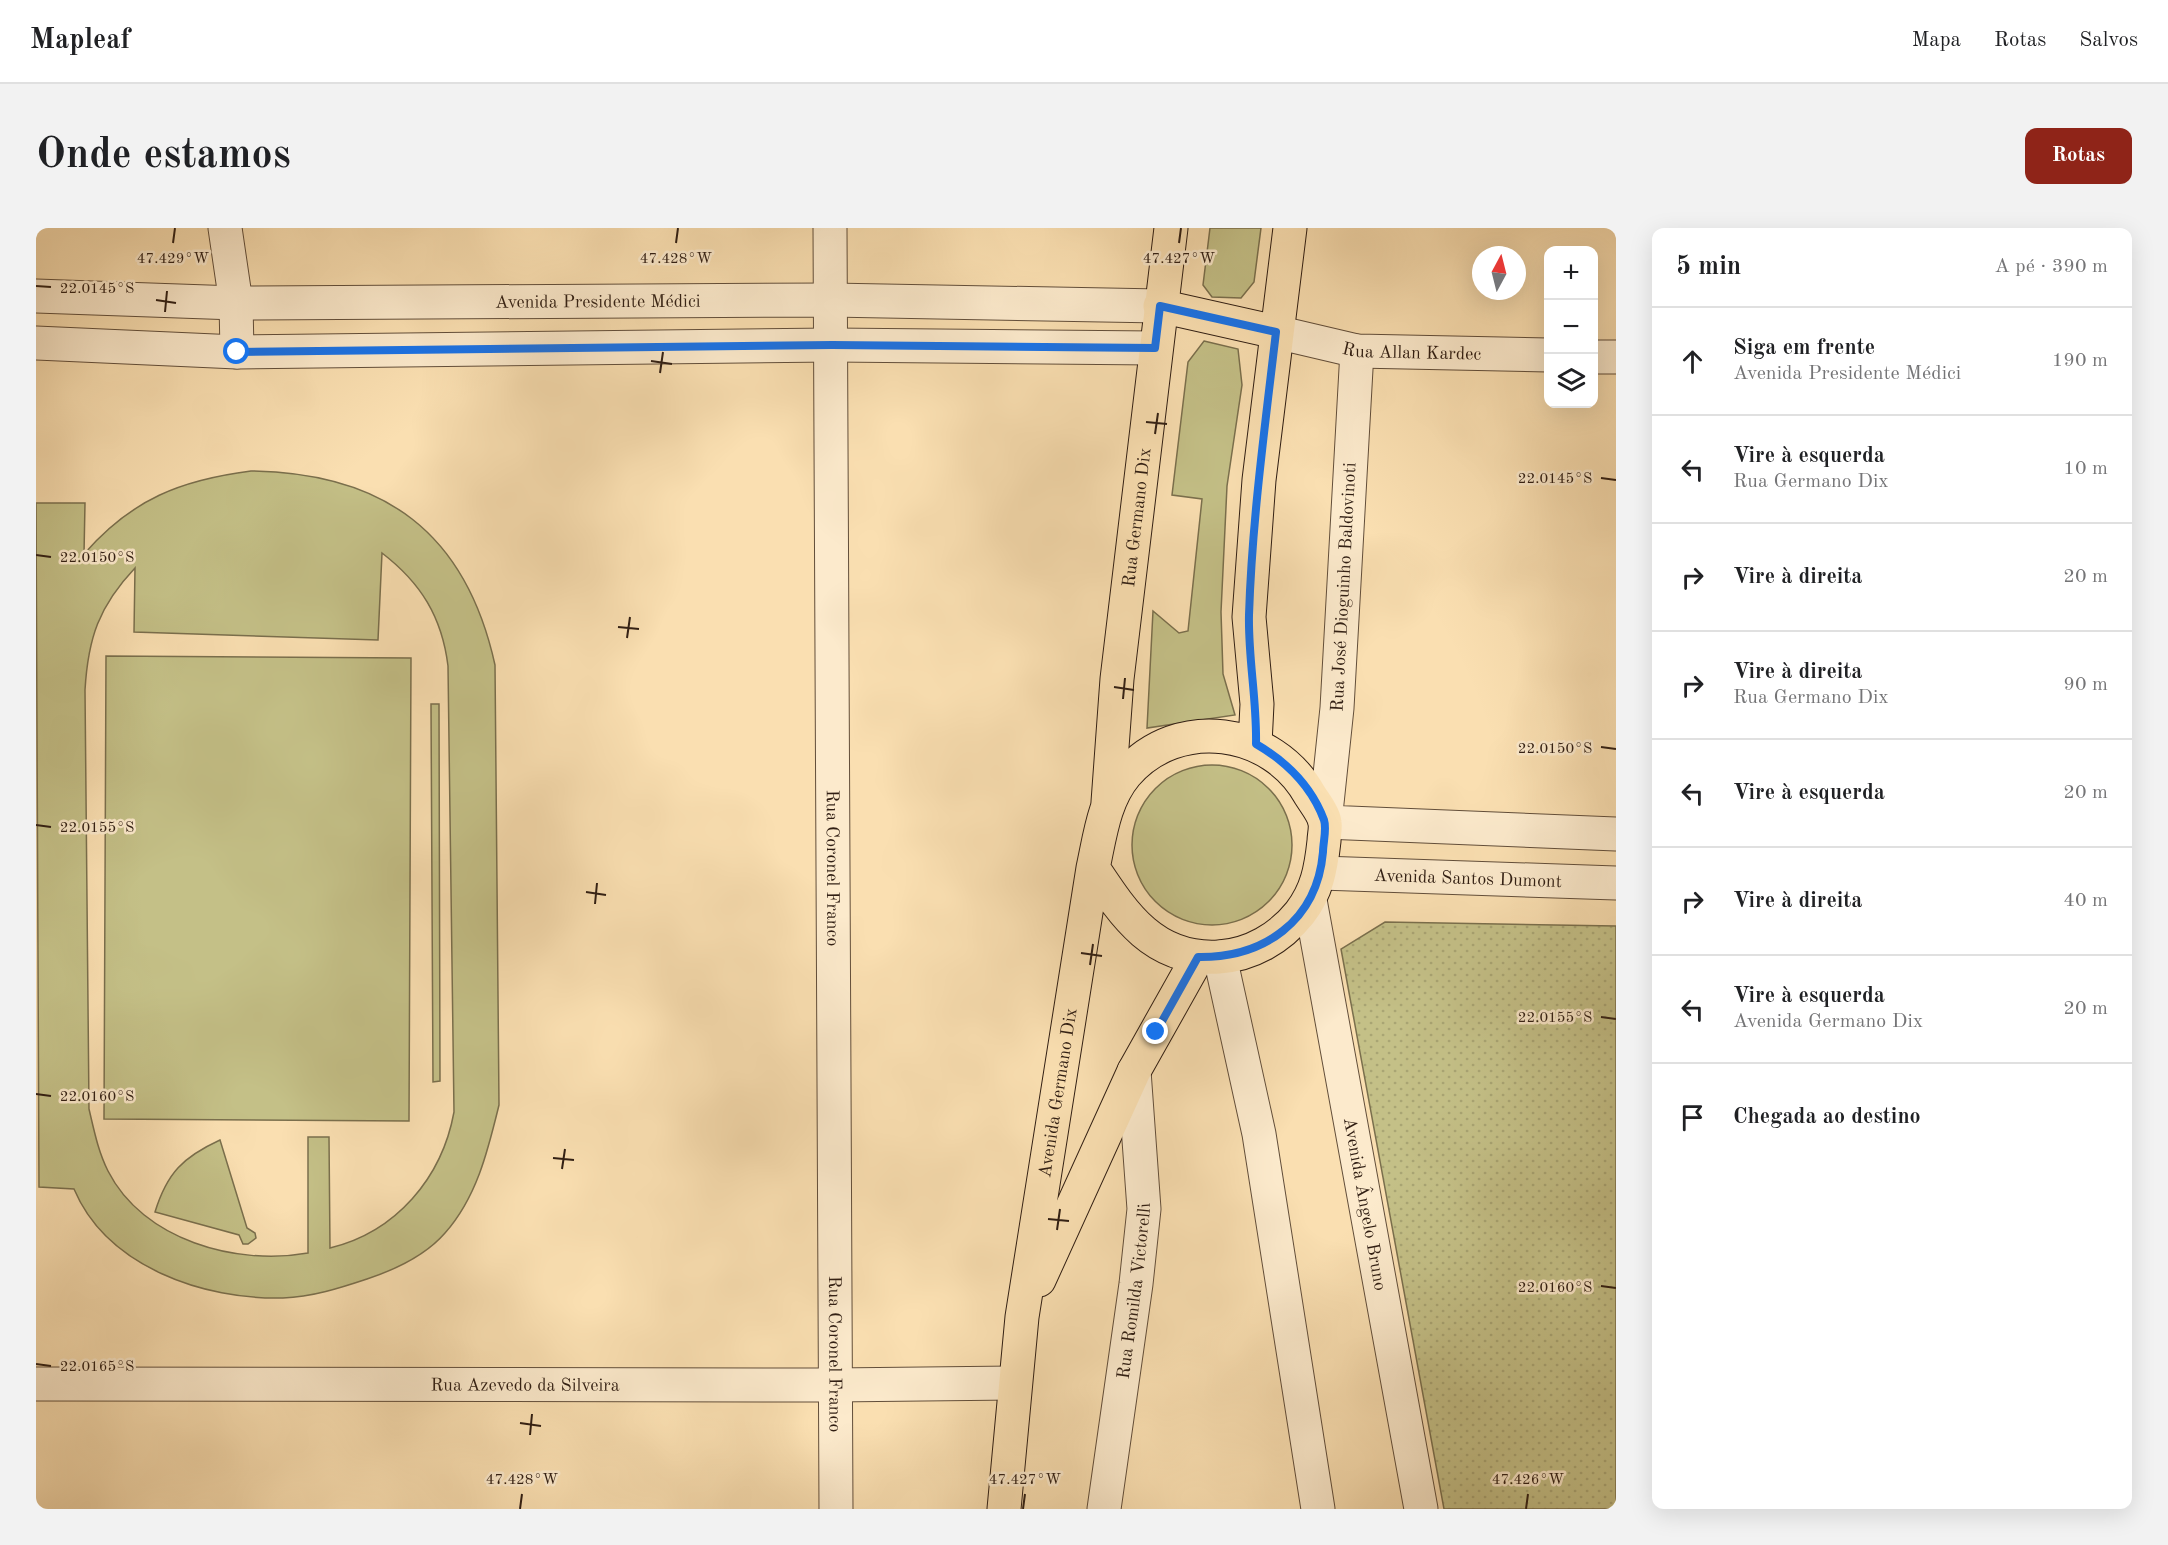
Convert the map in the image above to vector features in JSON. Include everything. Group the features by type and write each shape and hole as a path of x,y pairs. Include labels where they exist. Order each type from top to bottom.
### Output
{"main road":[{"name":"Rua Germano Dix","path":"1108,805 1117,679 1171,228"},
{"path":"1256,744 1257,704 1249,617 1259,480 1290,228"},
{"path":"1160,306 1276,332"},
{"path":"1093,868 1137,928 1165,947 1209,957 1256,949 1288,929 1316,886 1325,822 1301,778 1280,758 1256,744 1221,735 1185,738 1152,752 1126,775 1108,805"},
{"name":"Avenida Germano Dix","path":"1004,1509 1014,1383 1022,1317 1093,868 1108,805"},
{"name":"Avenida Germano Dix","path":"1022,1317 1134,1071 1209,957"}],"street":[{"path":"225,228 236,303 237,352"},
{"name":"Rua Coronel Franco","path":"830,228 833,1385 836,1509"},
{"name":"Avenida Presidente Médici","path":"36,296 236,303 517,299 831,300 1160,306"},
{"path":"517,299 518,347"},
{"name":"Rua Allan Kardec","path":"1276,332 1356,351 1544,356"},
{"path":"36,343 237,352 832,345 1155,348"},
{"name":"Rua José Dioguinho Baldovinoti","path":"1325,822 1337,708 1356,351"},
{"path":"1598,357 1616,357"},
{"path":"1325,822 1616,834"},
{"name":"Avenida Santos Dumont","path":"1316,886 1616,883"},
{"name":"Avenida Ângelo Bruno","path":"1316,886 1421,1509"},
{"path":"1209,957 1259,1134 1318,1509"},
{"name":"Rua Romilda Victorelli","path":"1104,1509 1136,1284 1144,1209 1134,1071"},
{"name":"Rua Azevedo da Silveira","path":"36,1384 833,1385 1014,1383"}],"shaded area":[{"path":"1210,228 1261,228 1254,282 1241,298 1212,297 1203,285"},
{"path":"1204,341 1238,349 1242,385 1227,486 1221,612 1223,674 1235,715 1147,728 1153,611 1179,633 1188,631 1202,499 1172,495 1188,362"},
{"path":"251,471 299,474 342,484 379,498 412,519 440,546 463,579 482,619 495,665 499,1105 486,1156 473,1189 456,1219 429,1248 399,1266 347,1286 305,1296 283,1298 222,1293 161,1274 134,1258 109,1239 89,1216 74,1189 39,1187 36,503 85,503 84,554 120,519 139,506 180,487","holes":["382,553 396,564 418,589 435,617 441,632 448,666 454,1112 448,1136 439,1159 427,1180 412,1199 376,1229 330,1248 329,1137 308,1137 308,1253 280,1256 222,1251 194,1243 168,1231 144,1215 124,1195 108,1171 89,1109 85,690 89,654 104,610 112,596 135,568 134,632 378,640"]},
{"path":"106,656 411,658 409,1121 104,1119"},
{"path":"431,704 439,704 440,1081 433,1082"},
{"path":"1212,765 1243,771 1268,789 1286,814 1292,845 1286,876 1268,901 1243,919 1212,925 1181,919 1156,901 1138,876 1132,845 1138,814 1156,789 1181,771"},
{"path":"1385,922 1616,926 1616,1509 1444,1509 1341,949"},
{"path":"220,1140 247,1228 255,1233 256,1238 248,1244 243,1244 239,1235 155,1212 165,1187 178,1168 196,1153"}],"route":[{"path":"237,352 832,345 1155,348 1160,306 1276,332 1259,480 1249,617 1257,704 1256,744 1280,758 1301,778 1325,822 1321,873 1310,900 1288,929 1256,949 1220,957 1198,957 1156,1032"}]}
